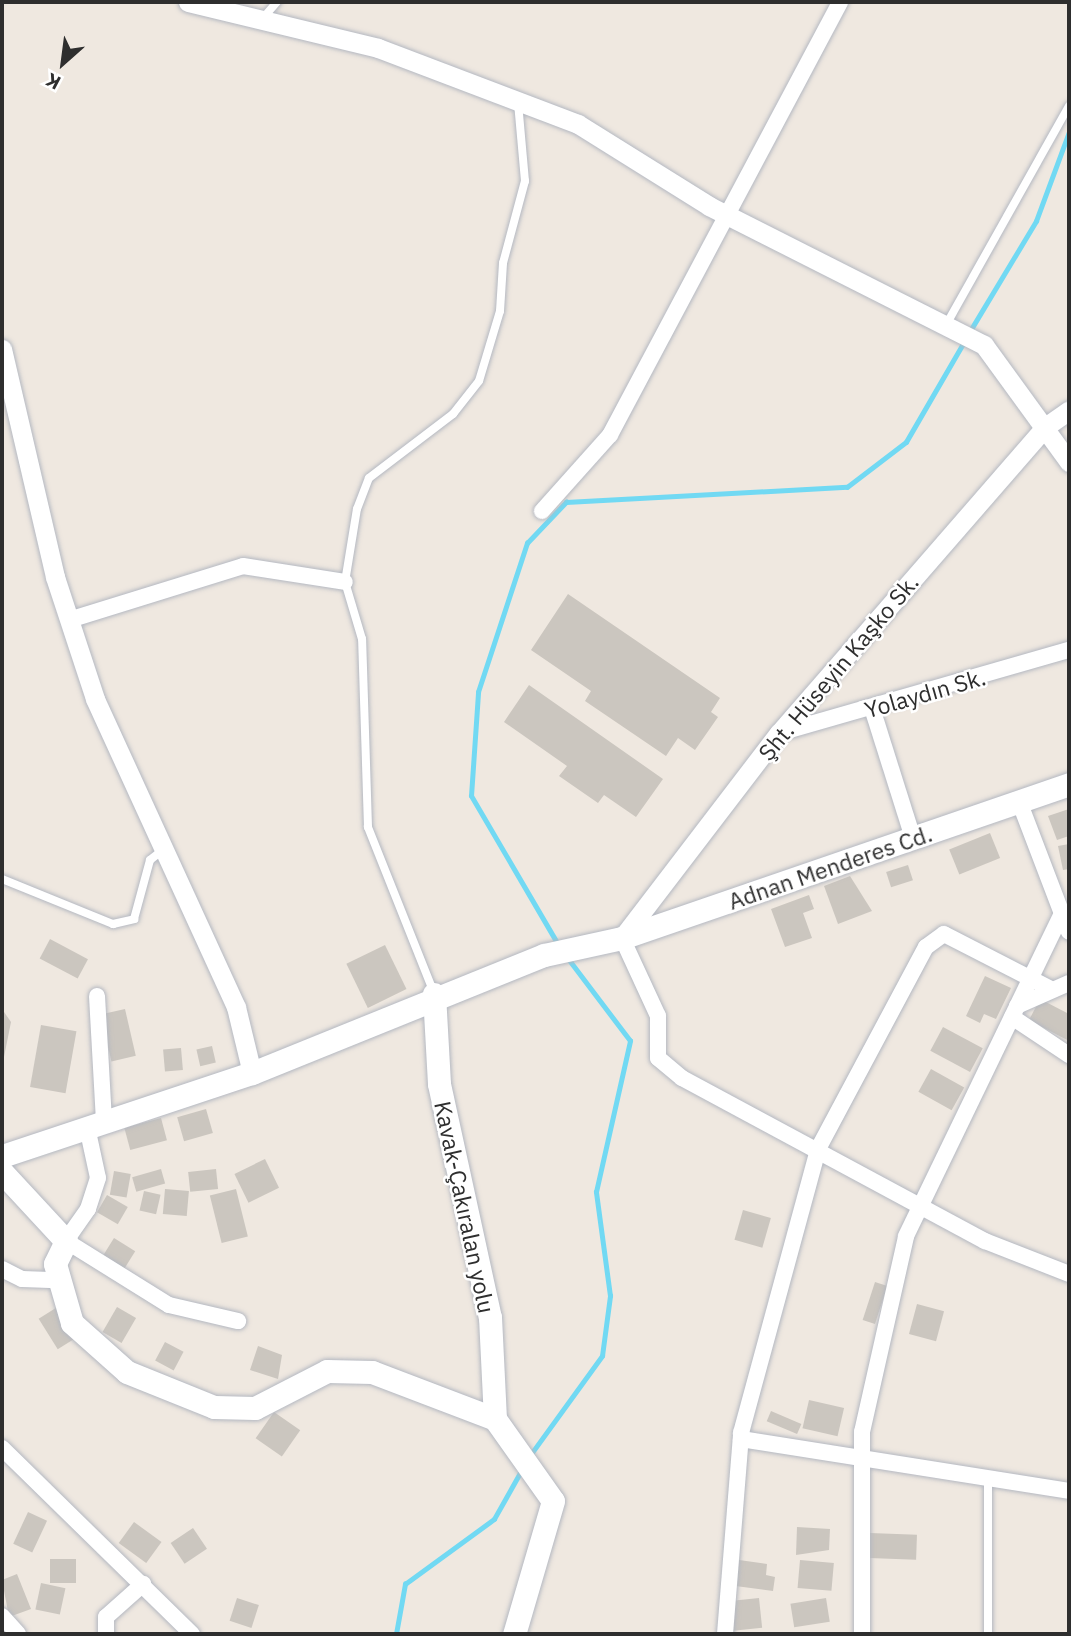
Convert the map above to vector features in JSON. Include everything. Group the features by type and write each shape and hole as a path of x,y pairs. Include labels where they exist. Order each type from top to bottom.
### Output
{"main road":[{"name":"Adnan Menderes Cd.","path":"2,1156 252,1073 434,994 544,955 589,942 622,938 1069,784"},
{"name":"Kavak-Çakıralan yolu","path":"434,994 439,1084 490,1317 495,1419"},
{"path":"2,1172 66,1241 55,1264 72,1323 127,1372 214,1407 254,1408 327,1371 372,1372 495,1419 511,1450 554,1501 549,1532 514,1634"}],"street":[{"path":"188,2 378,48 518,96 578,124 723,213 984,345 1069,462"},
{"path":"542,511 610,435 723,213 840,2"},
{"path":"2,349 69,620 95,699 236,1007 252,1073"},
{"name":"Şht. Hüseyin Kaşko Sk.","path":"622,938 779,733 1045,427 1069,411"},
{"path":"69,620 243,566 345,582"},
{"name":"Yolaydın Sk.","path":"779,733 1069,650"},
{"path":"872,708 913,838"},
{"path":"1019,801 1069,932"},
{"path":"862,1634 862,1432 906,1236 1062,914"},
{"path":"725,1634 741,1439 818,1149 926,947 944,934 1031,974 1051,989"},
{"path":"622,938 658,1016 658,1058 682,1078 985,1241 1069,1274"},
{"path":"1014,1011 1051,989 1069,983"},
{"path":"97,996 97,1178 88,1209 66,1241 169,1305 238,1321"},
{"path":"1014,1011 1069,1055"},
{"path":"2,1269 22,1279 58,1280"},
{"path":"741,1439 1069,1491"},
{"path":"2,1448 192,1634"},
{"path":"106,1634 106,1617 143,1584"},
{"path":"2,1616 18,1634"}],"lane":[{"path":"262,20 277,2"},
{"path":"434,994 368,827 362,639 345,582 357,509 369,478 453,414 479,381 500,311 503,263 525,181 518,96"},
{"path":"951,328 1069,106"},
{"path":"2,878 113,924 134,919 150,860 163,850"},
{"path":"988,1478 988,1634"}],"building":[{"path":"568,594 720,698 711,712 718,717 695,750 678,738 666,756 585,701 591,691 531,650"},
{"path":"529,685 663,779 636,817 604,795 598,803 559,776 567,766 504,722"},
{"path":"1069,809 1069,836 1057,840 1048,816"},
{"path":"990,833 1000,858 959,875 949,849"},
{"path":"1069,844 1069,869 1063,870 1058,846"},
{"path":"908,865 913,880 891,887 886,872"},
{"path":"850,876 872,911 838,924 824,886"},
{"path":"809,895 814,909 803,913 812,938 785,947 771,909"},
{"path":"50,939 88,959 78,979 40,958"},
{"path":"385,945 406,989 368,1008 346,964"},
{"path":"985,976 1011,988 996,1019 984,1014 980,1023 966,1016"},
{"path":"1040,999 1069,1014 1069,1041 1029,1020"},
{"path":"2,1009 11,1022 3,1062 2,1062"},
{"path":"125,1009 136,1056 111,1061 101,1015"},
{"path":"41,1025 76,1031 66,1093 30,1087"},
{"path":"943,1027 983,1048 970,1072 930,1051"},
{"path":"212,1046 216,1063 200,1066 196,1050"},
{"path":"181,1048 183,1070 165,1071 163,1050"},
{"path":"931,1069 964,1087 952,1110 918,1092"},
{"path":"206,1109 213,1133 184,1141 177,1117"},
{"path":"161,1118 167,1140 130,1150 124,1128"},
{"path":"265,1159 279,1188 248,1203 234,1174"},
{"path":"161,1169 165,1183 136,1192 132,1177"},
{"path":"216,1169 218,1189 190,1192 188,1172"},
{"path":"114,1171 131,1174 127,1198 110,1195"},
{"path":"165,1189 189,1191 187,1216 163,1214"},
{"path":"236,1189 248,1237 222,1243 210,1196"},
{"path":"144,1191 161,1195 156,1214 140,1210"},
{"path":"107,1195 128,1207 118,1224 97,1212"},
{"path":"743,1210 771,1218 762,1248 734,1240"},
{"path":"114,1238 135,1251 124,1270 102,1257"},
{"path":"875,1282 887,1286 875,1324 863,1320"},
{"path":"917,1304 944,1311 936,1341 909,1334"},
{"path":"59,1306 78,1337 58,1349 39,1319"},
{"path":"117,1307 136,1318 122,1343 102,1332"},
{"path":"165,1342 184,1352 174,1370 155,1361"},
{"path":"258,1346 282,1355 278,1379 250,1370"},
{"path":"809,1400 844,1408 838,1436 802,1428"},
{"path":"771,1411 801,1424 797,1434 767,1421"},
{"path":"274,1412 300,1430 282,1457 256,1438"},
{"path":"28,1512 47,1521 32,1553 13,1544"},
{"path":"134,1522 162,1542 146,1563 119,1543"},
{"path":"797,1527 830,1529 829,1550 796,1555"},
{"path":"193,1528 207,1549 185,1564 171,1543"},
{"path":"870,1533 917,1535 916,1560 869,1558"},
{"path":"50,1559 76,1559 76,1583 50,1583"},
{"path":"732,1559 767,1564 766,1575 775,1577 773,1591 728,1585"},
{"path":"800,1560 834,1563 831,1591 798,1588"},
{"path":"17,1574 31,1609 9,1617 2,1580"},
{"path":"41,1583 65,1588 60,1615 35,1609"},
{"path":"237,1598 259,1605 251,1628 230,1621"},
{"path":"759,1598 762,1628 733,1631 730,1601"},
{"path":"826,1598 830,1622 794,1627 790,1604"}],"waterway":[{"path":"970,331 1036,221 1069,132"},
{"path":"557,943 471,796 478,692 527,543 566,502 847,487 906,442 964,342"},
{"path":"531,1454 602,1356 610,1296 596,1192 630,1041 568,959"},
{"path":"396,1634 405,1584 494,1519 521,1471"}]}
